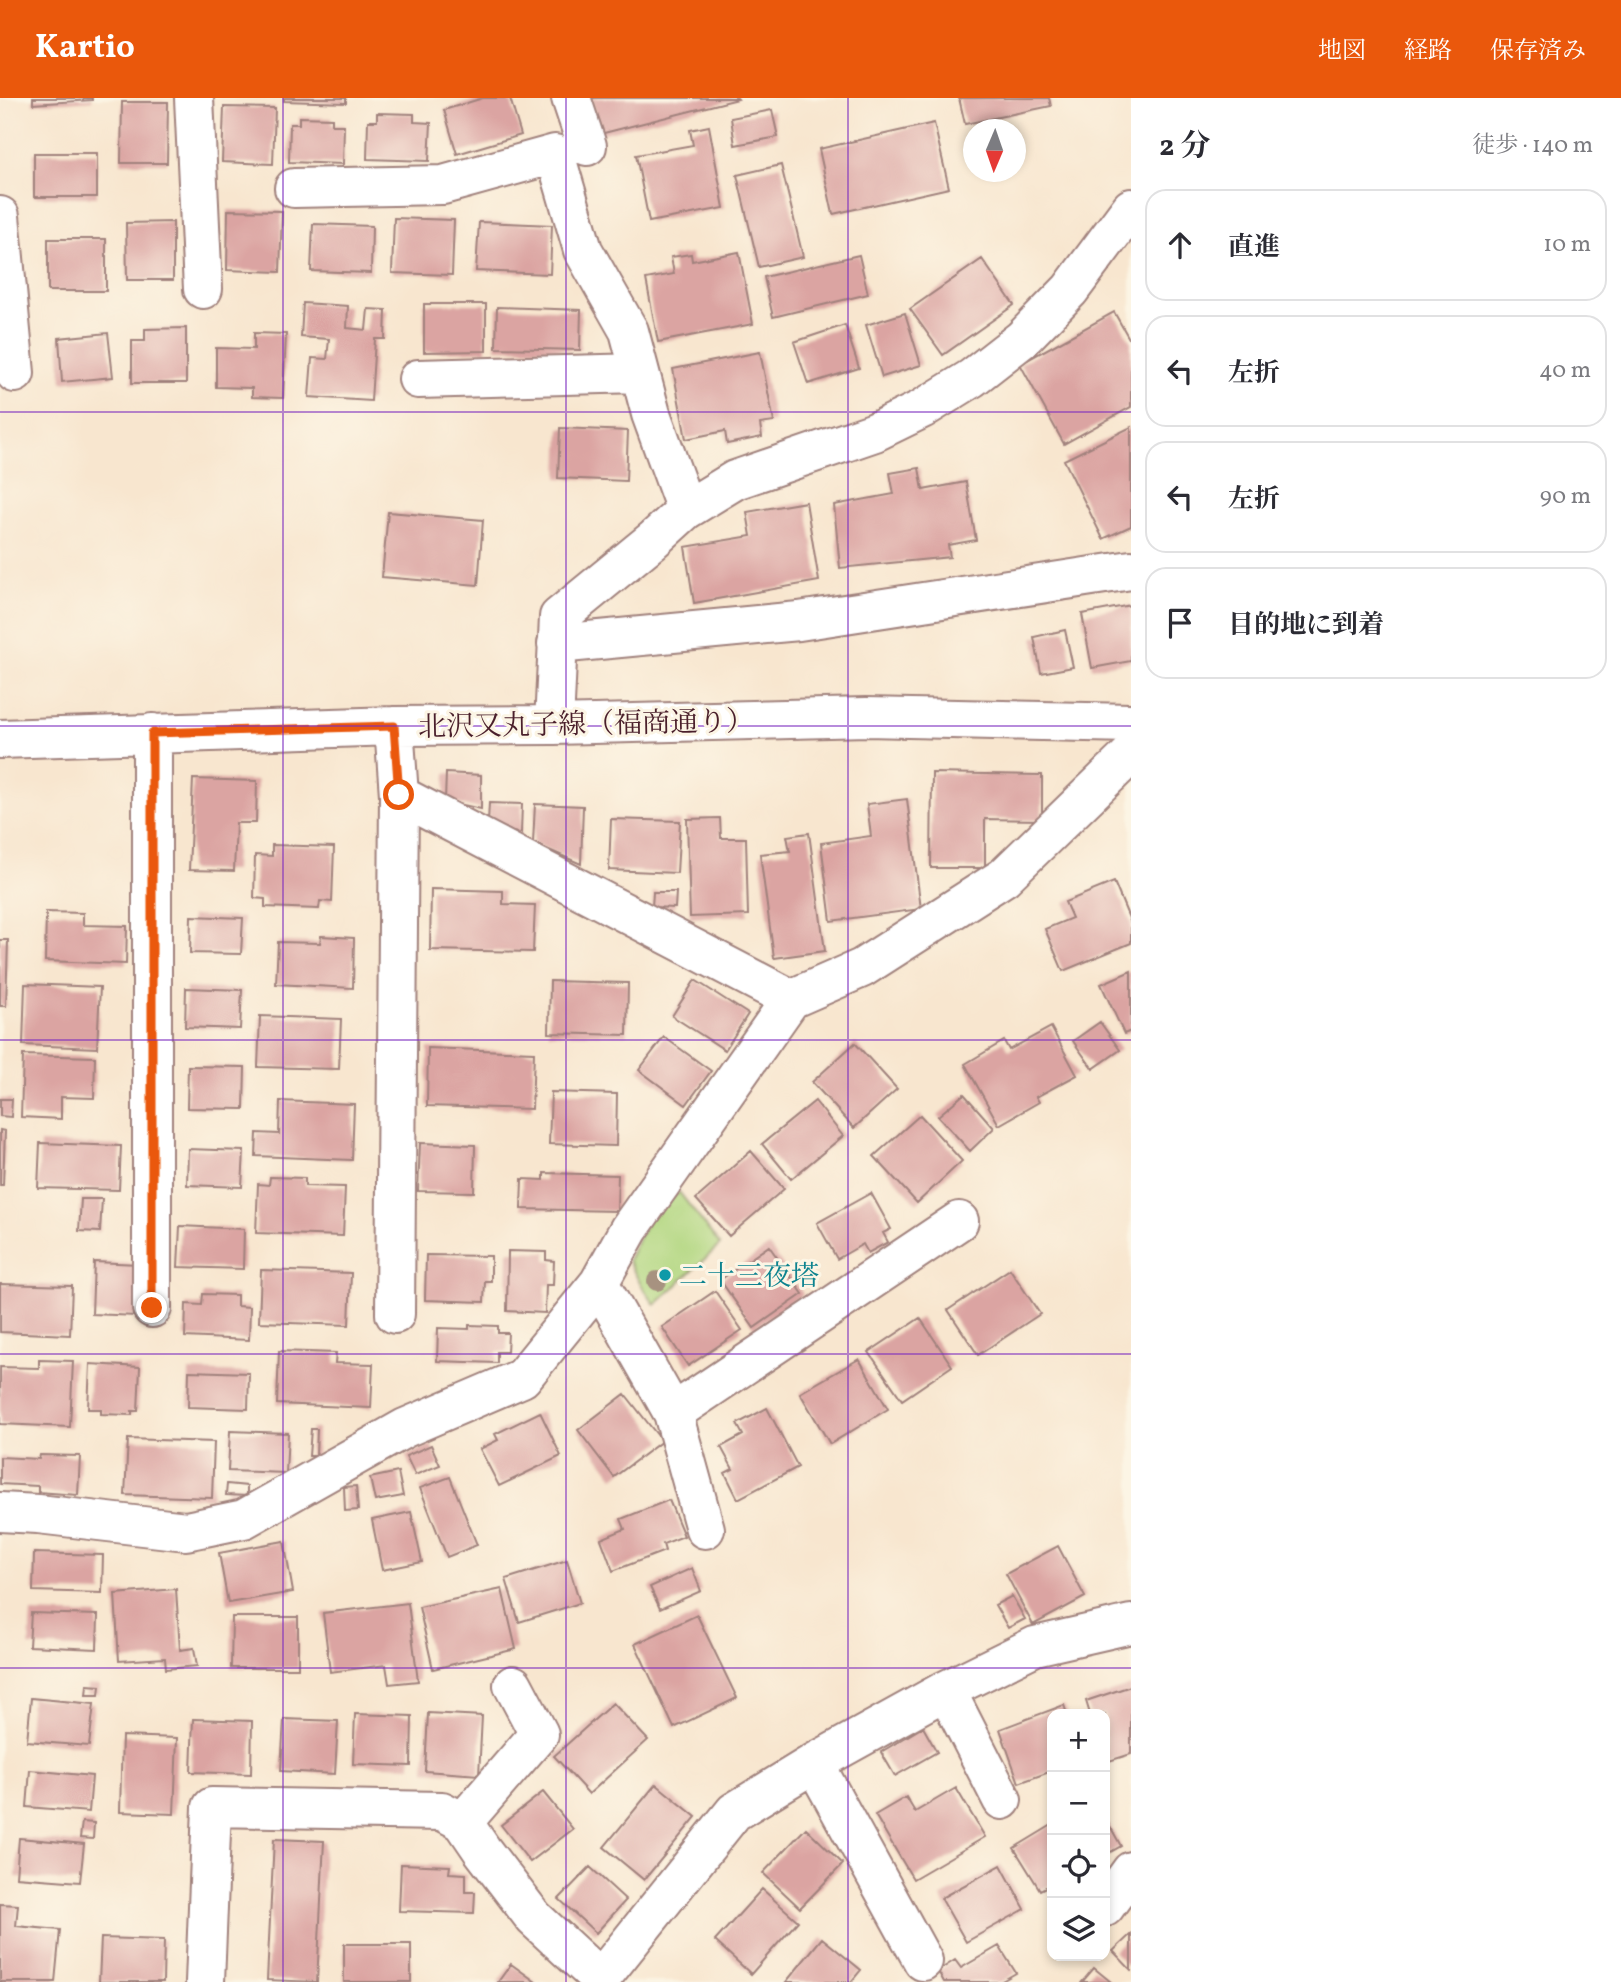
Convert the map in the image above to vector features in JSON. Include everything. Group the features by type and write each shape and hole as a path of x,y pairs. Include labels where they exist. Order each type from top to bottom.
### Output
{"street":[{"path":"194,98 203,289"},
{"path":"571,98 587,146"},
{"path":"294,188 443,186 555,154 583,250 629,331 651,414 686,510"},
{"path":"554,725 559,617 686,510 735,480 875,432 922,409 972,378 1022,339 1070,290 1131,208"},
{"path":"0,216 15,373"},
{"path":"418,379 640,373"},
{"path":"557,643 799,621 1131,570"},
{"name":"北沢又丸子線（福商通り）","path":"0,739 394,726 866,717 1131,723"},
{"path":"394,726 399,795 396,1314"},
{"path":"152,733 152,1308"},
{"path":"0,1512 186,1531 244,1520 405,1428 522,1378 600,1283 629,1229 791,999 862,968 1004,877 1131,754"},
{"path":"399,795 791,999"},
{"path":"673,1412 958,1221"},
{"path":"600,1283 673,1412 705,1529"},
{"path":"205,1982 212,1807 442,1811 463,1822 534,1917 599,1981 734,1812 814,1763 946,1690 1035,1646 1131,1624"},
{"path":"463,1822 539,1734 513,1685"},
{"path":"946,1690 1002,1800"},
{"path":"814,1763 923,1961"},
{"path":"1110,1900 1131,1871"}],"green space":[{"path":"679,1192 720,1245 655,1305 628,1260 648,1219"}],"building":[{"path":"33,98 92,98 92,100 33,104"},
{"path":"284,98 346,98 346,103 284,101"},
{"path":"483,98 510,98 521,135 457,154 444,110"},
{"path":"591,98 737,98 738,99 600,134"},
{"path":"959,98 1049,98 1051,106 989,119 964,119"},
{"path":"122,102 168,102 167,163 121,163"},
{"path":"224,107 275,108 273,164 222,162"},
{"path":"772,110 778,137 735,145 731,118"},
{"path":"377,113 414,114 414,122 431,123 429,161 367,159 368,121 377,121"},
{"path":"299,117 332,118 332,125 344,125 343,164 289,162 290,124 299,124"},
{"path":"934,123 949,188 833,214 819,149"},
{"path":"709,126 724,208 649,222 636,155 693,145 690,130"},
{"path":"34,153 97,153 97,197 34,197"},
{"path":"781,165 803,257 759,267 737,175"},
{"path":"228,210 282,211 280,272 227,270"},
{"path":"394,218 454,220 452,275 392,273"},
{"path":"173,222 173,280 127,280 126,223"},
{"path":"479,222 552,225 550,274 476,271"},
{"path":"313,224 372,226 371,273 311,271"},
{"path":"48,239 106,239 106,291 48,291"},
{"path":"739,252 753,324 658,342 646,279 674,274 671,257 691,254 692,261"},
{"path":"859,255 868,294 773,317 764,277"},
{"path":"982,259 1014,305 943,355 910,309"},
{"path":"303,303 348,306 347,328 366,330 368,309 386,310 385,339 375,339 371,401 309,397 312,358 327,359 329,339 301,337"},
{"path":"424,304 486,304 486,351 424,352"},
{"path":"497,307 581,310 580,350 496,348"},
{"path":"1114,312 1131,342 1131,407 1064,444 1020,364"},
{"path":"905,313 921,365 882,377 866,325"},
{"path":"845,325 859,368 808,384 794,342"},
{"path":"186,328 186,383 132,383 132,341 145,341 145,329"},
{"path":"108,333 113,377 62,382 59,338"},
{"path":"254,333 286,334 283,398 252,397 252,388 216,387 216,348 254,349"},
{"path":"760,352 774,422 760,424 762,437 727,444 725,431 686,439 673,369"},
{"path":"1131,427 1131,526 1103,539 1064,460"},
{"path":"560,428 628,431 626,481 558,478"},
{"path":"919,468 923,490 966,482 976,540 948,545 950,557 840,568 834,505 894,494 890,473"},
{"path":"806,502 819,581 694,603 685,547 751,536 747,512"},
{"path":"388,512 483,520 478,585 382,577"},
{"path":"1131,605 1131,661 1092,668 1082,614"},
{"path":"1065,630 1073,667 1041,673 1034,637"},
{"path":"446,773 481,775 481,809 445,801"},
{"path":"932,773 1042,775 1042,820 985,819 985,868 931,868"},
{"path":"193,779 257,781 256,823 236,823 234,871 189,870"},
{"path":"907,799 921,909 831,921 821,843 871,836 867,804"},
{"path":"489,803 522,804 521,833 510,832 488,823"},
{"path":"535,804 583,806 581,864 533,843"},
{"path":"720,818 721,838 746,838 748,915 690,917 687,819"},
{"path":"611,819 680,821 677,873 609,870"},
{"path":"809,833 825,951 774,958 760,854 790,851 787,836"},
{"path":"272,845 334,847 332,902 320,901 319,909 265,907 265,899 254,898 255,855 272,856"},
{"path":"1114,882 1131,923 1131,943 1063,971 1045,929 1072,918 1065,902"},
{"path":"431,889 503,891 503,904 535,905 533,952 430,950"},
{"path":"653,892 676,892 675,908 652,907"},
{"path":"46,912 83,913 83,925 127,926 126,964 45,961"},
{"path":"191,916 243,918 241,954 190,953"},
{"path":"321,936 354,938 353,988 276,984 278,942 320,943"},
{"path":"0,940 8,940 6,1006 0,1006"},
{"path":"1131,971 1131,1031 1124,1034 1101,984"},
{"path":"695,980 748,1014 725,1050 672,1016"},
{"path":"550,981 628,983 627,1035 549,1033"},
{"path":"25,984 100,987 97,1048 23,1045"},
{"path":"186,988 242,990 240,1029 185,1027"},
{"path":"260,1016 341,1019 339,1069 258,1067"},
{"path":"1100,1022 1120,1050 1093,1069 1073,1041"},
{"path":"1051,1027 1077,1075 1036,1097 1039,1102 999,1125 965,1064 1004,1041 1009,1050"},
{"path":"664,1037 711,1071 686,1105 639,1070"},
{"path":"855,1043 897,1089 854,1128 812,1082"},
{"path":"428,1048 534,1052 532,1109 427,1106"},
{"path":"23,1055 95,1057 94,1098 61,1097 61,1119 21,1117"},
{"path":"188,1066 245,1067 244,1109 187,1108"},
{"path":"551,1092 617,1094 616,1146 549,1144"},
{"path":"964,1094 994,1128 970,1151 938,1116"},
{"path":"0,1099 12,1099 11,1117 0,1116"},
{"path":"280,1101 354,1104 352,1160 256,1156 257,1133 279,1134"},
{"path":"815,1101 843,1136 791,1179 762,1144"},
{"path":"920,1115 962,1161 917,1203 874,1156"},
{"path":"0,1130 5,1131 3,1185 0,1185"},
{"path":"40,1143 121,1146 119,1190 38,1188"},
{"path":"420,1143 475,1145 474,1192 418,1191"},
{"path":"188,1149 244,1151 242,1187 187,1185"},
{"path":"751,1151 784,1189 729,1236 696,1199"},
{"path":"544,1173 618,1175 617,1211 521,1209 522,1179 544,1180"},
{"path":"270,1177 305,1178 305,1186 345,1187 343,1236 256,1233 258,1184 269,1185"},
{"path":"871,1193 891,1229 883,1233 888,1242 868,1253 863,1244 837,1259 817,1223"},
{"path":"81,1199 102,1199 100,1232 79,1231"},
{"path":"180,1226 244,1229 243,1269 178,1267"},
{"path":"769,1246 803,1294 754,1328 720,1280"},
{"path":"508,1251 546,1252 546,1260 554,1261 553,1285 546,1285 545,1313 507,1311"},
{"path":"426,1255 491,1256 491,1281 485,1281 484,1302 425,1300"},
{"path":"94,1262 139,1264 137,1316 92,1314"},
{"path":"1010,1269 1040,1314 978,1355 948,1310"},
{"path":"261,1270 351,1273 349,1325 259,1322"},
{"path":"0,1284 72,1286 70,1335 0,1332"},
{"path":"715,1291 742,1330 688,1366 662,1327"},
{"path":"203,1294 237,1295 237,1306 250,1307 249,1340 185,1337 186,1304 202,1305"},
{"path":"920,1318 952,1366 902,1400 869,1352"},
{"path":"469,1325 498,1326 498,1333 508,1333 507,1352 497,1352 497,1363 437,1361 438,1328 469,1329"},
{"path":"279,1351 336,1353 335,1363 373,1364 371,1408 277,1404"},
{"path":"859,1359 888,1409 830,1444 800,1393"},
{"path":"39,1360 73,1361 70,1427 0,1424 0,1367 39,1368"},
{"path":"90,1364 140,1367 138,1411 132,1411 132,1415 101,1414 101,1409 88,1409"},
{"path":"189,1371 249,1373 248,1409 188,1407"},
{"path":"625,1394 662,1441 614,1477 578,1430"},
{"path":"767,1408 798,1467 738,1499 725,1473 733,1469 721,1447 743,1435 737,1424"},
{"path":"540,1412 561,1456 499,1486 480,1449 498,1440 495,1434"},
{"path":"311,1429 317,1429 316,1456 309,1456"},
{"path":"230,1431 288,1433 286,1473 228,1471"},
{"path":"128,1439 214,1442 212,1498 125,1495"},
{"path":"431,1445 440,1465 415,1475 406,1456"},
{"path":"40,1455 80,1456 78,1495 38,1492 38,1486 0,1484 0,1457 39,1459"},
{"path":"398,1472 403,1496 375,1501 370,1478"},
{"path":"450,1477 477,1545 447,1557 420,1488"},
{"path":"227,1484 247,1486 247,1496 226,1495"},
{"path":"356,1486 358,1510 345,1511 344,1487"},
{"path":"669,1500 684,1536 663,1544 665,1551 613,1571 601,1539 625,1529 621,1519"},
{"path":"411,1512 422,1562 382,1570 372,1520"},
{"path":"284,1541 293,1592 228,1603 219,1553"},
{"path":"1058,1546 1085,1597 1033,1625 1006,1574"},
{"path":"34,1553 103,1555 102,1593 33,1591"},
{"path":"567,1560 580,1603 519,1622 506,1579"},
{"path":"692,1568 701,1591 660,1609 650,1587"},
{"path":"176,1589 180,1650 194,1648 197,1666 166,1669 165,1658 119,1661 115,1594"},
{"path":"502,1589 516,1649 433,1669 419,1607"},
{"path":"1012,1596 1025,1619 1008,1628 995,1605"},
{"path":"408,1603 418,1681 389,1684 386,1665 330,1672 323,1613"},
{"path":"31,1613 98,1615 97,1649 29,1646"},
{"path":"697,1615 737,1698 674,1728 635,1644"},
{"path":"232,1617 298,1617 298,1668 231,1668"},
{"path":"87,1685 100,1686 99,1695 86,1695"},
{"path":"1131,1686 1131,1754 1110,1761 1110,1709 1088,1709 1086,1701"},
{"path":"31,1698 94,1704 89,1746 27,1741"},
{"path":"613,1703 648,1740 589,1794 554,1756"},
{"path":"1047,1711 1047,1773 1019,1783 1000,1729"},
{"path":"428,1713 482,1716 479,1775 425,1771"},
{"path":"355,1714 412,1716 411,1766 353,1764"},
{"path":"193,1719 252,1721 251,1774 191,1772"},
{"path":"284,1719 338,1721 335,1774 281,1771"},
{"path":"923,1727 937,1752 895,1776 881,1752"},
{"path":"122,1736 177,1738 174,1814 120,1812"},
{"path":"30,1770 92,1776 89,1812 27,1807"},
{"path":"656,1784 696,1817 644,1880 604,1847"},
{"path":"956,1788 985,1837 913,1879 875,1815 906,1797 915,1812"},
{"path":"543,1792 573,1829 530,1862 501,1825"},
{"path":"82,1822 94,1823 93,1839 80,1838"},
{"path":"1110,1826 1121,1846 1110,1852"},
{"path":"806,1828 843,1864 800,1908 763,1873"},
{"path":"1047,1828 1047,1886 1040,1890 1014,1848"},
{"path":"19,1838 84,1844 80,1882 16,1877"},
{"path":"274,1839 324,1841 317,1982 267,1980"},
{"path":"401,1864 450,1866 449,1873 466,1874 466,1892 475,1892 474,1913 399,1911"},
{"path":"1001,1865 1025,1909 966,1942 941,1898"},
{"path":"590,1867 626,1900 596,1933 559,1899"},
{"path":"762,1889 798,1921 751,1974 715,1941"},
{"path":"0,1904 18,1905 16,1926 60,1930 55,1982 0,1982"},
{"path":"1131,1934 1131,1970 1113,1951"},
{"path":"101,1938 164,1940 163,1982 99,1982"},
{"path":"822,1938 861,1970 851,1982 786,1982"},
{"path":"344,1944 411,1944 411,1982 344,1982"},
{"path":"999,1946 1016,1973 1000,1982 944,1982 938,1971 955,1960 961,1968"},
{"path":"511,1964 536,1982 498,1982"},
{"path":"1094,1968 1111,1982 1082,1982"}],"place":[{"name":"二十三夜塔","path":"665,1275"}],"route":[{"path":"152,1308 152,733 394,726 399,795"}]}
